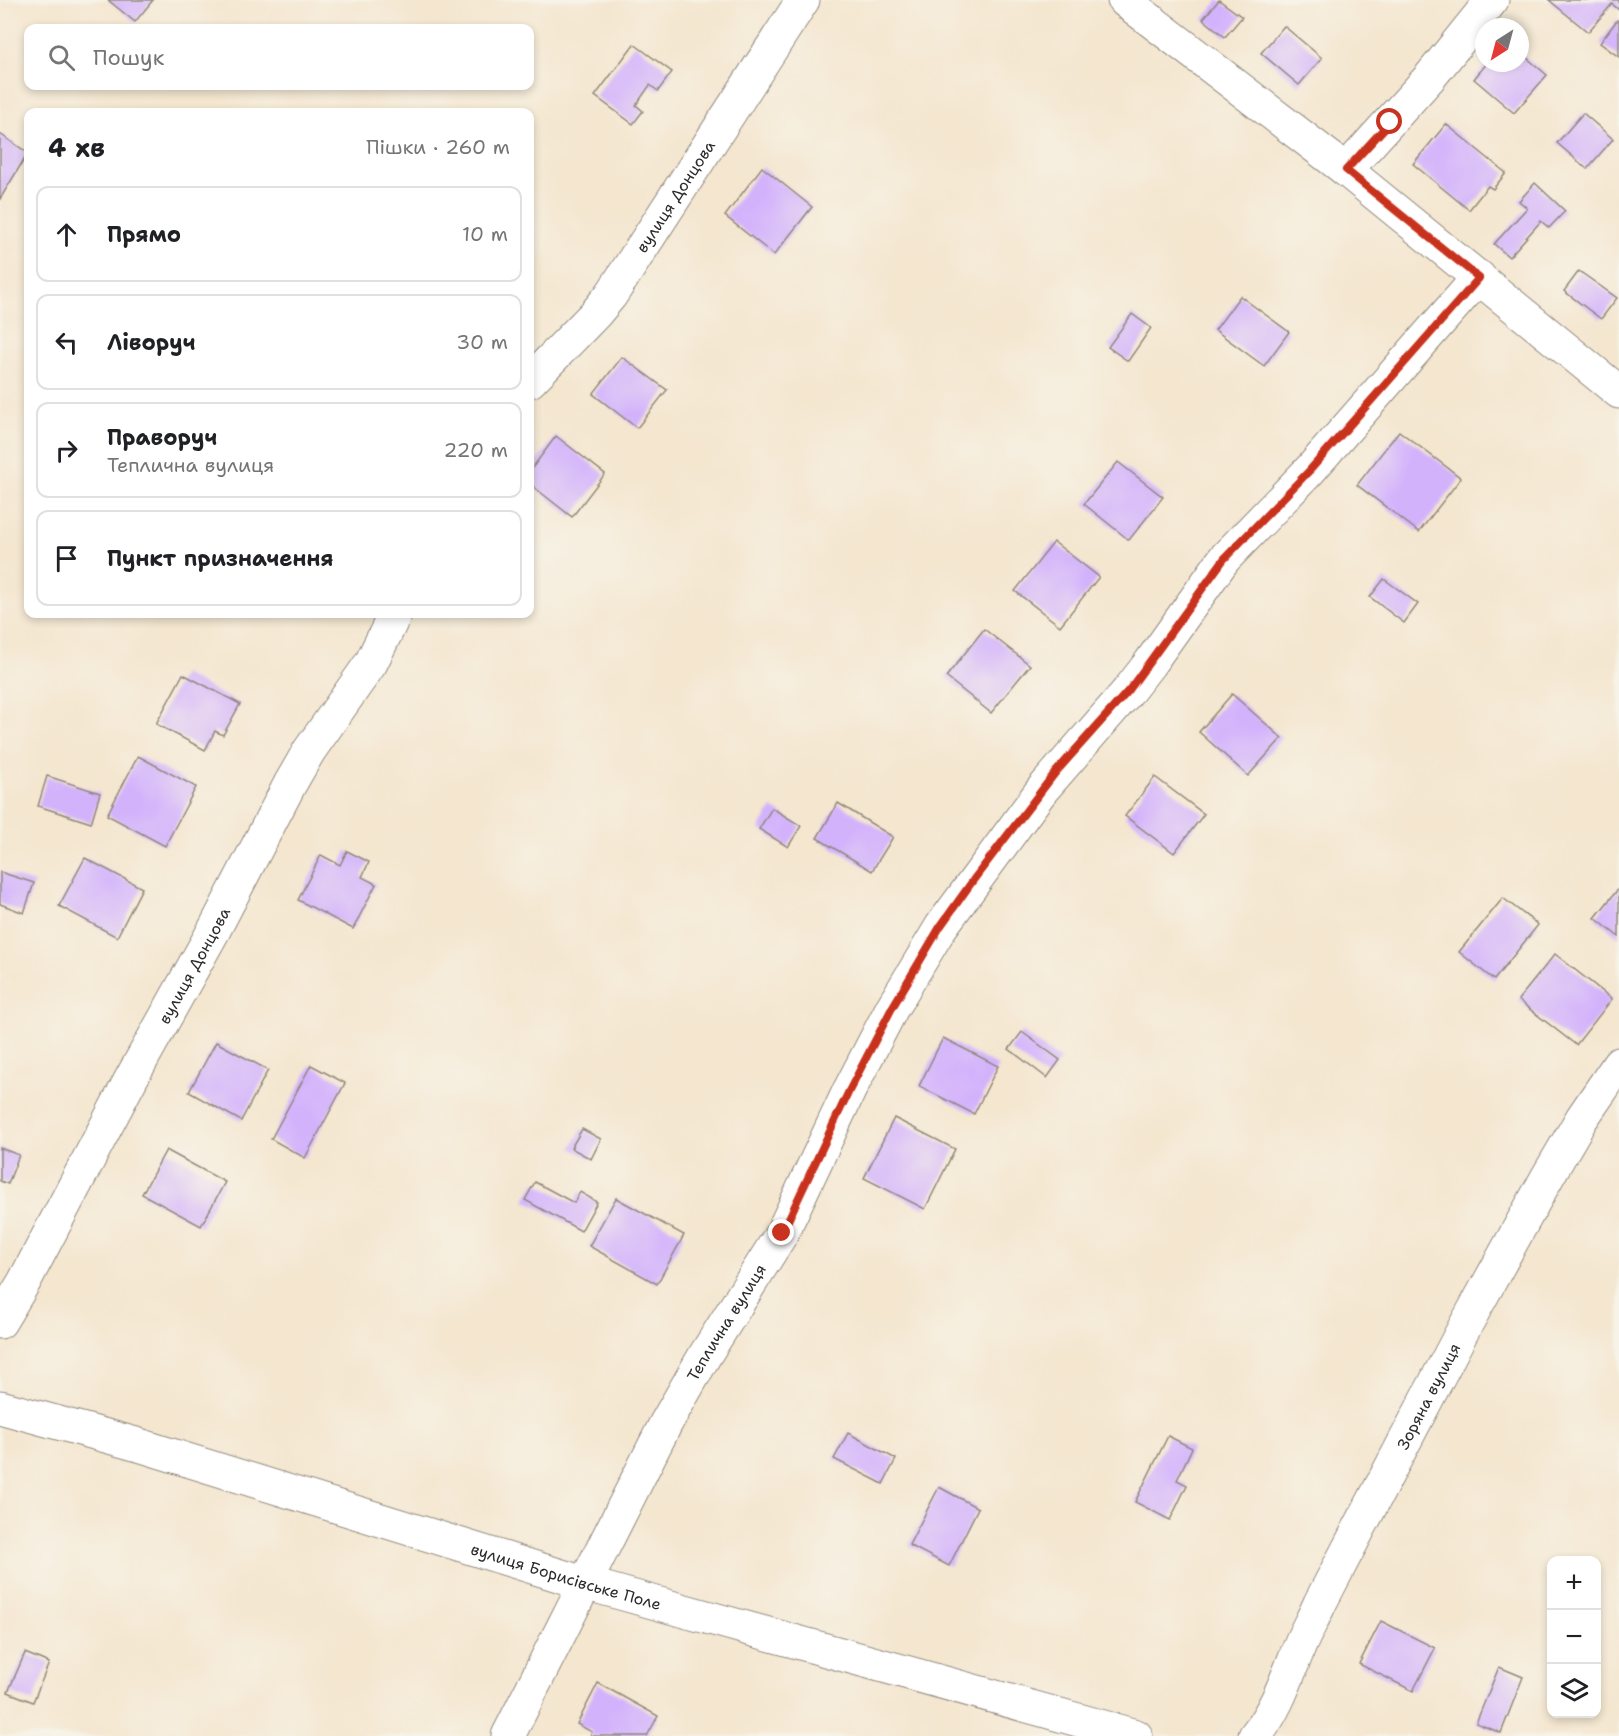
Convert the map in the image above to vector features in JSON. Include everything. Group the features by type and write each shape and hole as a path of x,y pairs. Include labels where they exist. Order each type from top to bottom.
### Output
{"street":[{"name":"вулиця Донцова","path":"534,377 611,296 803,0"},
{"path":"1124,0 1346,170 1619,392"},
{"path":"1346,170 1430,77 1492,0"},
{"name":"Теплична вулиця","path":"508,1736 666,1423 705,1355 782,1233 849,1091 914,970 940,927 1042,790 1150,663 1224,559 1310,470 1479,278"},
{"name":"вулиця Донцова","path":"0,1322 24,1282 132,1077 214,930 290,784 309,751 371,663 393,618"},
{"name":"Зоряна вулиця","path":"1255,1736 1265,1724 1278,1700 1300,1644 1320,1603 1463,1330 1568,1141 1619,1064"},
{"name":"вулиця Борисівське Поле","path":"0,1407 149,1448 584,1583 1136,1736"}],"building":[{"path":"108,0 153,0 135,22"},
{"path":"1219,0 1242,17 1225,37 1203,19"},
{"path":"1549,0 1619,0 1619,10 1612,4 1588,32"},
{"path":"1617,20 1619,22 1619,57 1600,43"},
{"path":"1284,26 1322,58 1299,85 1261,53"},
{"path":"634,44 672,72 658,91 650,85 636,105 643,111 633,124 595,96"},
{"path":"1529,60 1547,75 1514,113 1474,79 1480,72 1529,72"},
{"path":"1583,113 1613,139 1587,169 1557,143"},
{"path":"1446,124 1506,173 1493,189 1488,186 1469,210 1413,164"},
{"path":"0,134 24,150 24,160 0,199"},
{"path":"762,167 812,207 774,255 725,216"},
{"path":"1535,183 1565,211 1549,228 1541,221 1509,257 1494,244 1527,208 1519,201"},
{"path":"1579,271 1617,298 1601,319 1564,291"},
{"path":"1240,296 1289,332 1264,366 1215,330"},
{"path":"1132,314 1151,328 1128,361 1108,347"},
{"path":"622,357 667,390 637,428 593,394"},
{"path":"1399,431 1461,478 1419,532 1357,485"},
{"path":"556,436 605,474 572,517 534,487 534,466"},
{"path":"1118,462 1163,497 1129,540 1084,504"},
{"path":"1054,542 1099,577 1060,626 1015,591"},
{"path":"1384,579 1418,604 1404,623 1370,597"},
{"path":"984,629 1030,665 991,713 946,677"},
{"path":"183,674 240,704 223,735 215,731 205,750 156,724"},
{"path":"1232,694 1282,738 1248,776 1199,732"},
{"path":"138,756 196,787 165,846 107,815"},
{"path":"47,776 100,793 91,823 38,806"},
{"path":"1155,777 1204,814 1174,853 1125,816"},
{"path":"838,803 893,837 872,871 817,838"},
{"path":"772,808 801,826 788,847 759,829"},
{"path":"347,851 369,862 362,877 376,884 353,929 298,900 321,855 340,865"},
{"path":"85,858 142,888 117,937 59,906"},
{"path":"0,872 34,883 24,913 0,904"},
{"path":"1619,888 1619,937 1595,918"},
{"path":"1503,898 1538,925 1494,980 1459,952"},
{"path":"1555,954 1612,999 1576,1045 1518,1000"},
{"path":"1022,1032 1060,1060 1047,1078 1009,1049"},
{"path":"943,1038 998,1066 974,1114 919,1086"},
{"path":"216,1042 268,1070 241,1121 189,1092"},
{"path":"311,1065 345,1083 305,1158 271,1139"},
{"path":"894,1118 955,1149 925,1209 864,1178"},
{"path":"582,1129 601,1139 591,1159 571,1148"},
{"path":"0,1148 19,1155 8,1184 0,1181"},
{"path":"166,1150 225,1182 201,1226 142,1194"},
{"path":"535,1182 574,1203 580,1192 597,1202 581,1231 525,1200"},
{"path":"616,1198 684,1235 657,1284 589,1246"},
{"path":"848,1433 896,1459 883,1484 834,1459"},
{"path":"1168,1436 1192,1448 1177,1480 1187,1485 1170,1520 1135,1502"},
{"path":"939,1487 978,1508 949,1566 909,1545"},
{"path":"1381,1621 1435,1648 1413,1691 1359,1664"},
{"path":"25,1653 49,1663 33,1702 8,1692"},
{"path":"1499,1667 1523,1677 1501,1733 1476,1723"},
{"path":"598,1683 658,1716 647,1736 590,1736 592,1732 577,1724"}],"route":[{"path":"782,1233 849,1091 892,1008 940,927 974,879 1055,773 1129,690 1224,559 1310,470 1479,278 1346,170 1390,122"}]}
